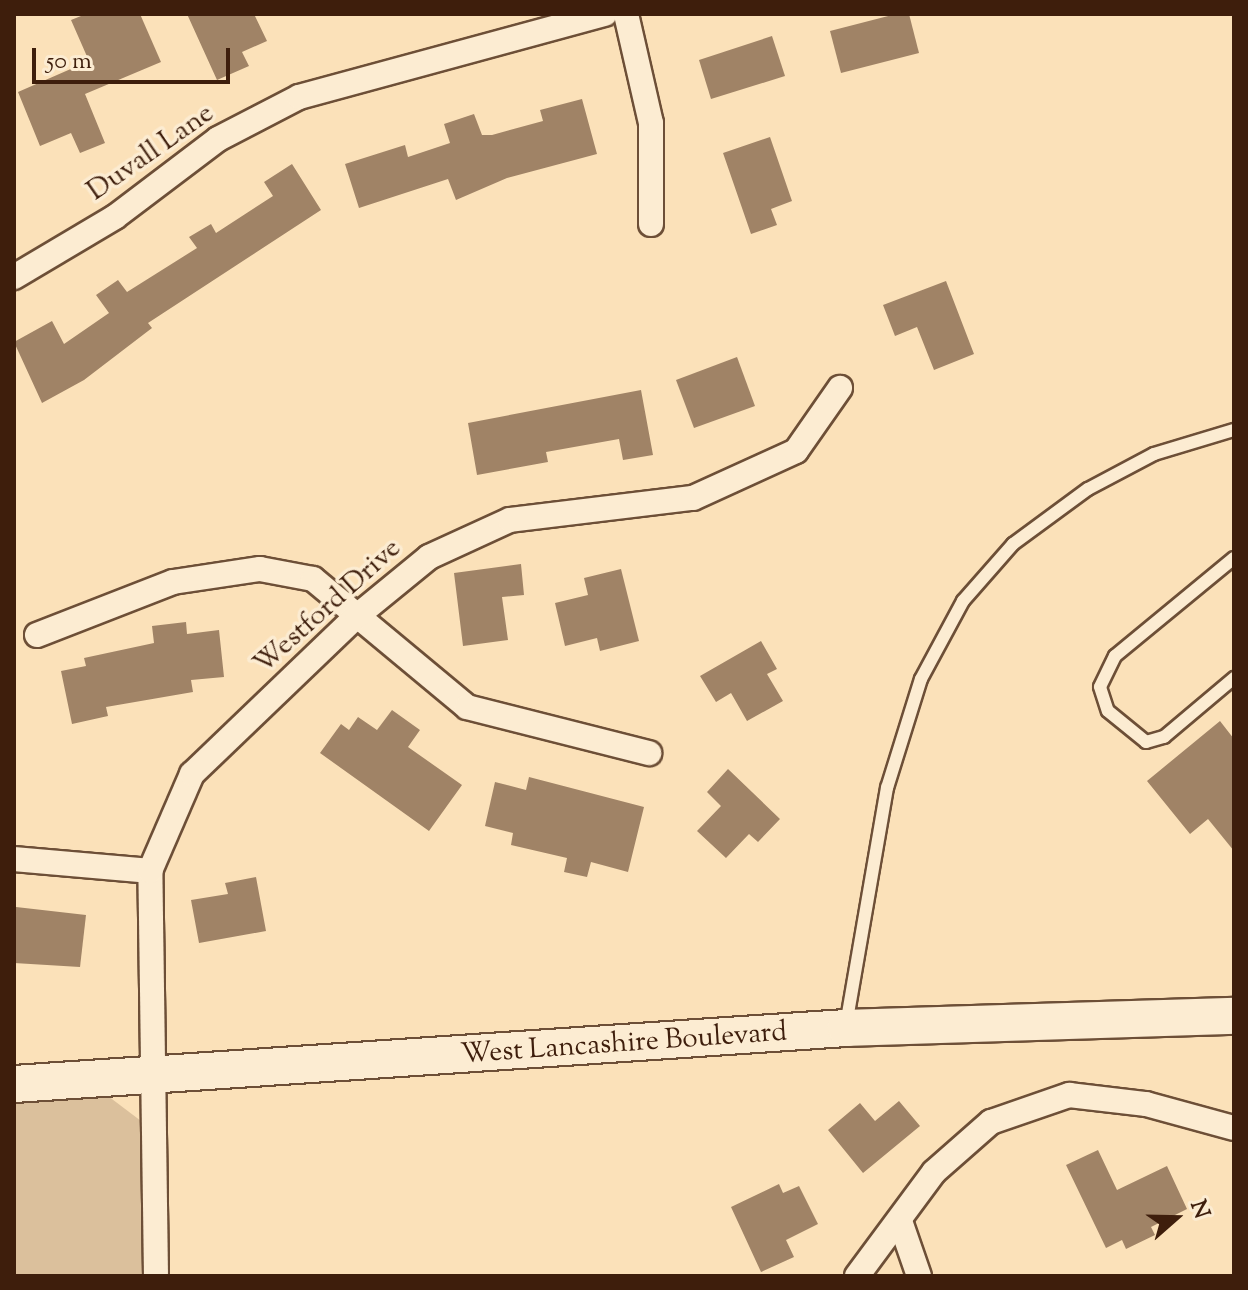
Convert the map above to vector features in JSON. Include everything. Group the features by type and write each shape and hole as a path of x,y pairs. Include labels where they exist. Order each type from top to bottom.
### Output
{"main road":[{"name":"West Lancashire Boulevard","path":"14,1084 846,1028 1234,1016"}],"street":[{"name":"Duvall Lane","path":"14,277 115,217 218,139 299,97 605,14"},
{"path":"626,14 651,123 651,224"},
{"name":"Westford Drive","path":"156,1276 150,871 192,774 357,616 429,557 510,520 693,498 796,451 840,388"},
{"path":"37,635 173,582 260,569 313,579 467,707 649,753"},
{"path":"14,859 150,871"},
{"path":"857,1276 934,1172 991,1122 1069,1095 1146,1104 1234,1128"},
{"path":"900,1221 919,1276"}],"lane":[{"path":"846,1028 887,788 921,679 963,601 1013,544 1088,489 1154,454 1234,430"},
{"path":"1234,558 1115,656 1102,677 1100,687 1117,722 1146,742 1164,737 1234,678"}],"shaded area":[{"path":"104,1093 145,1124 152,1276 14,1276 14,1103"}],"building":[{"path":"86,14 140,14 161,62 85,94 105,143 80,153 71,133 40,146 18,92 89,61 71,20"},
{"path":"187,14 254,14 267,41 242,52 249,66 217,80"},
{"path":"896,14 909,14 919,53 841,73 830,31"},
{"path":"772,36 785,76 711,99 699,60"},
{"path":"582,99 597,154 507,178 456,200 448,179 359,208 345,164 405,145 408,157 450,143 444,124 474,114 482,135 492,135 543,121 540,110"},
{"path":"770,137 792,201 771,209 777,225 751,234 723,153"},
{"path":"292,164 321,210 148,323 152,328 84,380 42,403 14,342 52,321 64,344 109,313 96,295 118,280 127,292 197,248 189,237 211,224 216,233 273,196 264,182"},
{"path":"946,281 974,354 934,370 917,327 895,336 883,305"},
{"path":"737,357 755,406 694,428 676,380"},
{"path":"641,390 653,455 623,460 619,439 546,452 548,462 477,475 468,423"},
{"path":"521,564 524,595 502,597 508,640 463,646 454,573"},
{"path":"621,569 639,641 600,651 597,638 565,646 555,603 588,595 584,578"},
{"path":"186,622 187,634 219,630 224,677 191,680 193,692 106,707 108,716 72,724 61,671 86,666 84,658 154,643 152,626"},
{"path":"761,641 777,669 767,674 783,701 747,721 731,693 716,702 700,676"},
{"path":"392,710 420,730 408,747 462,785 429,831 320,753 341,724 349,730 358,717 377,730"},
{"path":"1220,721 1234,739 1234,851 1208,819 1190,834 1147,781"},
{"path":"728,769 780,819 758,842 749,834 726,858 697,831 721,806 707,792"},
{"path":"529,777 644,807 628,872 591,862 587,877 564,872 567,858 511,845 513,833 485,826 495,782 526,790"},
{"path":"256,877 266,931 199,943 191,900 228,894 225,883"},
{"path":"16,907 86,915 80,967 14,963"},
{"path":"899,1101 920,1126 863,1173 828,1130 860,1103 875,1121"},
{"path":"1098,1150 1117,1190 1167,1166 1187,1209 1151,1227 1155,1235 1126,1249 1122,1240 1106,1248 1066,1165"},
{"path":"779,1184 783,1193 799,1186 818,1224 786,1240 794,1257 761,1272 731,1207"}]}
